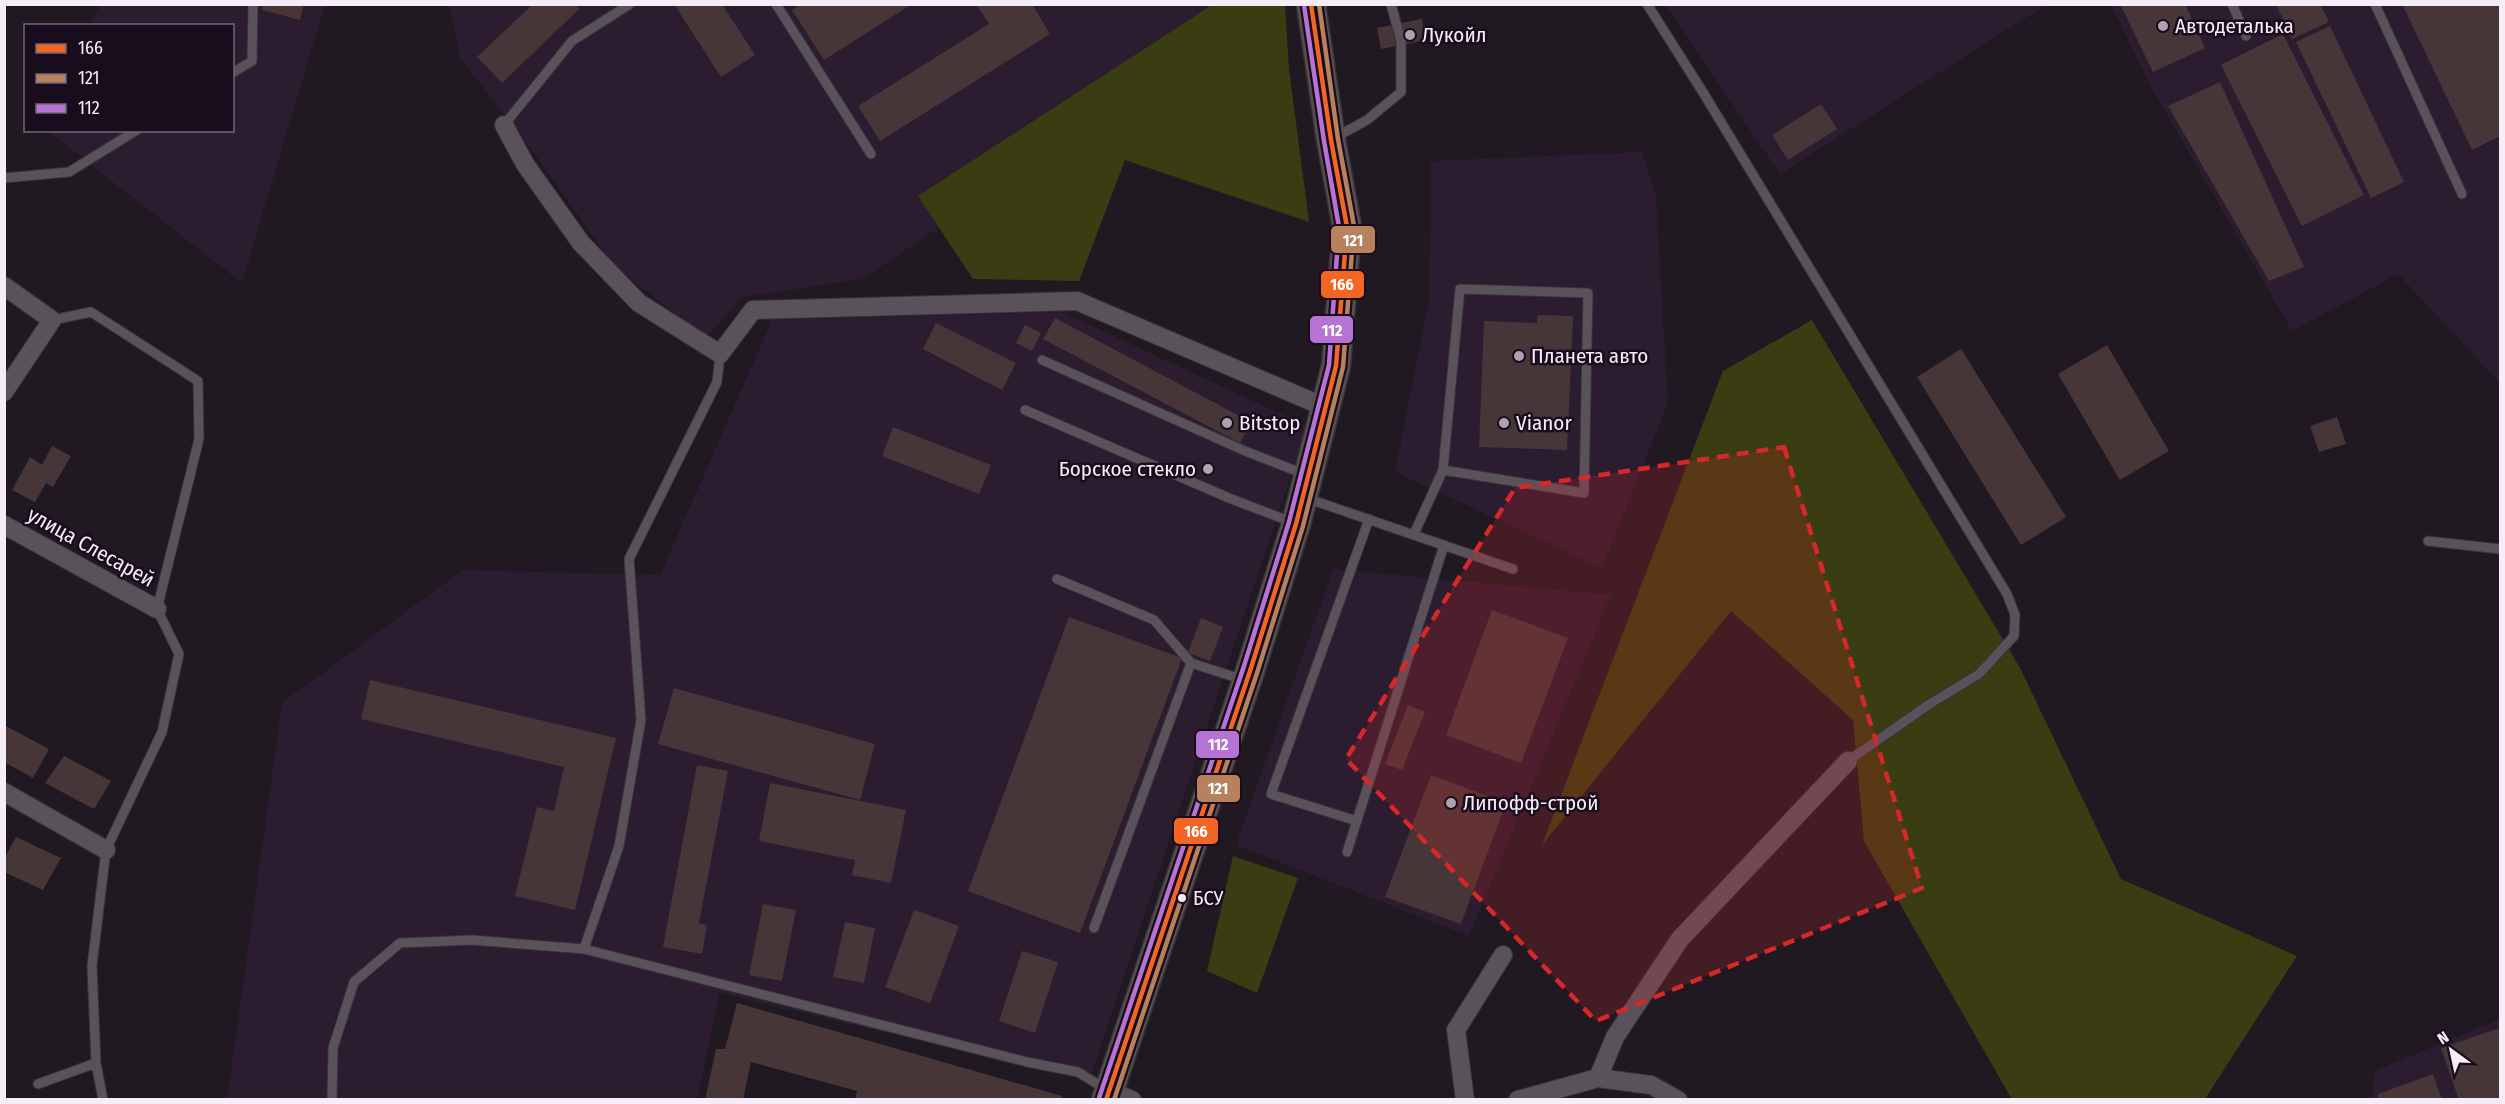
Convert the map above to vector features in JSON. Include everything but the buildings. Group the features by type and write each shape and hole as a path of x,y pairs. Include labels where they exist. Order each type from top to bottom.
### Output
{"main road":[{"path":"1115,1096 1303,499 1336,366 1347,227 1331,140 1311,4"}],"street":[{"path":"504,125 525,164 580,243 639,303 720,354 753,309 1077,302 1327,408"},
{"path":"4,286 52,320 4,392"},
{"name":"улица Слесарей","path":"4,525 157,609"},
{"path":"1598,1078 1615,1037 1680,939 1848,761"},
{"path":"4,792 106,850"},
{"path":"1465,1100 1456,1030 1503,955"},
{"path":"1518,1100 1598,1078 1652,1085 1678,1100"}],"lane":[{"path":"234,72 252,61 253,4"},
{"path":"504,125 572,41 630,4"},
{"path":"776,4 872,154"},
{"path":"1331,140 1367,120 1401,92 1401,41 1391,4"},
{"path":"1647,4 2007,594 2015,615 2014,636 1979,674 1928,705 1848,761"},
{"path":"2232,4 2246,36"},
{"path":"2375,4 2462,194"},
{"path":"4,178 69,172 135,132"},
{"path":"1414,534 1443,470 1460,289 1588,292 1584,494 1443,470"},
{"path":"52,320 91,312 198,381 199,439 157,609 179,654 162,732 106,850 92,966 96,1063 103,1100"},
{"path":"584,949 619,846 641,720 629,559 717,382 720,354"},
{"path":"1042,360 1245,451 1303,499"},
{"path":"1025,410 1229,498 1303,499 1369,519 1513,569"},
{"path":"1357,821 1271,794 1369,519"},
{"path":"2427,541 2500,549"},
{"path":"1347,852 1444,545"},
{"path":"1057,579 1154,620 1191,663 1246,681"},
{"path":"1094,928 1191,663"},
{"path":"332,1100 333,1048 354,982 400,943 472,940 584,949 1027,1062 1078,1072 1115,1096"},
{"path":"38,1084 96,1063"}],"highlighted area":[{"path":"1784,447 1922,888 1596,1021 1346,759 1515,488"}],"shaded area":[{"path":"1239,4 1249,20 862,279 743,297 706,337 615,267 534,153 460,58 449,5"},
{"path":"101,5 325,5 242,283 49,132 234,132 234,24 89,24"},
{"path":"1666,5 2046,5 1780,174"},
{"path":"2111,5 2500,5 2500,383 2398,274 2292,331 2150,85"},
{"path":"1642,152 1656,197 1668,403 1602,568 1395,472 1429,301 1431,161"},
{"path":"1062,312 1307,426 1089,1081 720,993 697,1099 227,1100 282,703 463,570 660,575 772,320"},
{"path":"1333,569 1611,595 1469,936 1236,845"},
{"path":"2500,1019 2500,1099 2372,1100 2374,1071"}],"green space":[{"path":"1207,5 1285,5 1289,69 1309,222 1125,160 1079,281 973,279 918,196 1209,7"},
{"path":"1812,320 2020,668 2121,879 2297,956 2205,1099 2013,1099 2010,1096 1864,841 1853,720 1731,611 1542,845 1723,371"},
{"path":"1233,856 1298,878 1257,993 1207,971"}],"transit line":[{"name":"166","path":"1106,1100 1251,668 1296,524 1336,366 1347,227 1331,140 1311,4"},
{"name":"121","path":"1114,1100 1258,670 1303,526 1343,367 1354,226 1338,139 1319,4"},
{"name":"112","path":"1099,1098 1244,666 1289,522 1329,365 1339,227 1304,5"}],"place":[{"name":"Автодеталька","path":"2163,26"},
{"name":"Лукойл","path":"1410,35"},
{"name":"Планета авто","path":"1519,356"},
{"name":"Bitstop","path":"1227,423"},
{"name":"Vianor","path":"1504,423"},
{"name":"Борское стекло","path":"1208,469"},
{"name":"Липофф-строй","path":"1451,803"},
{"name":"БСУ","path":"1182,898"}]}
